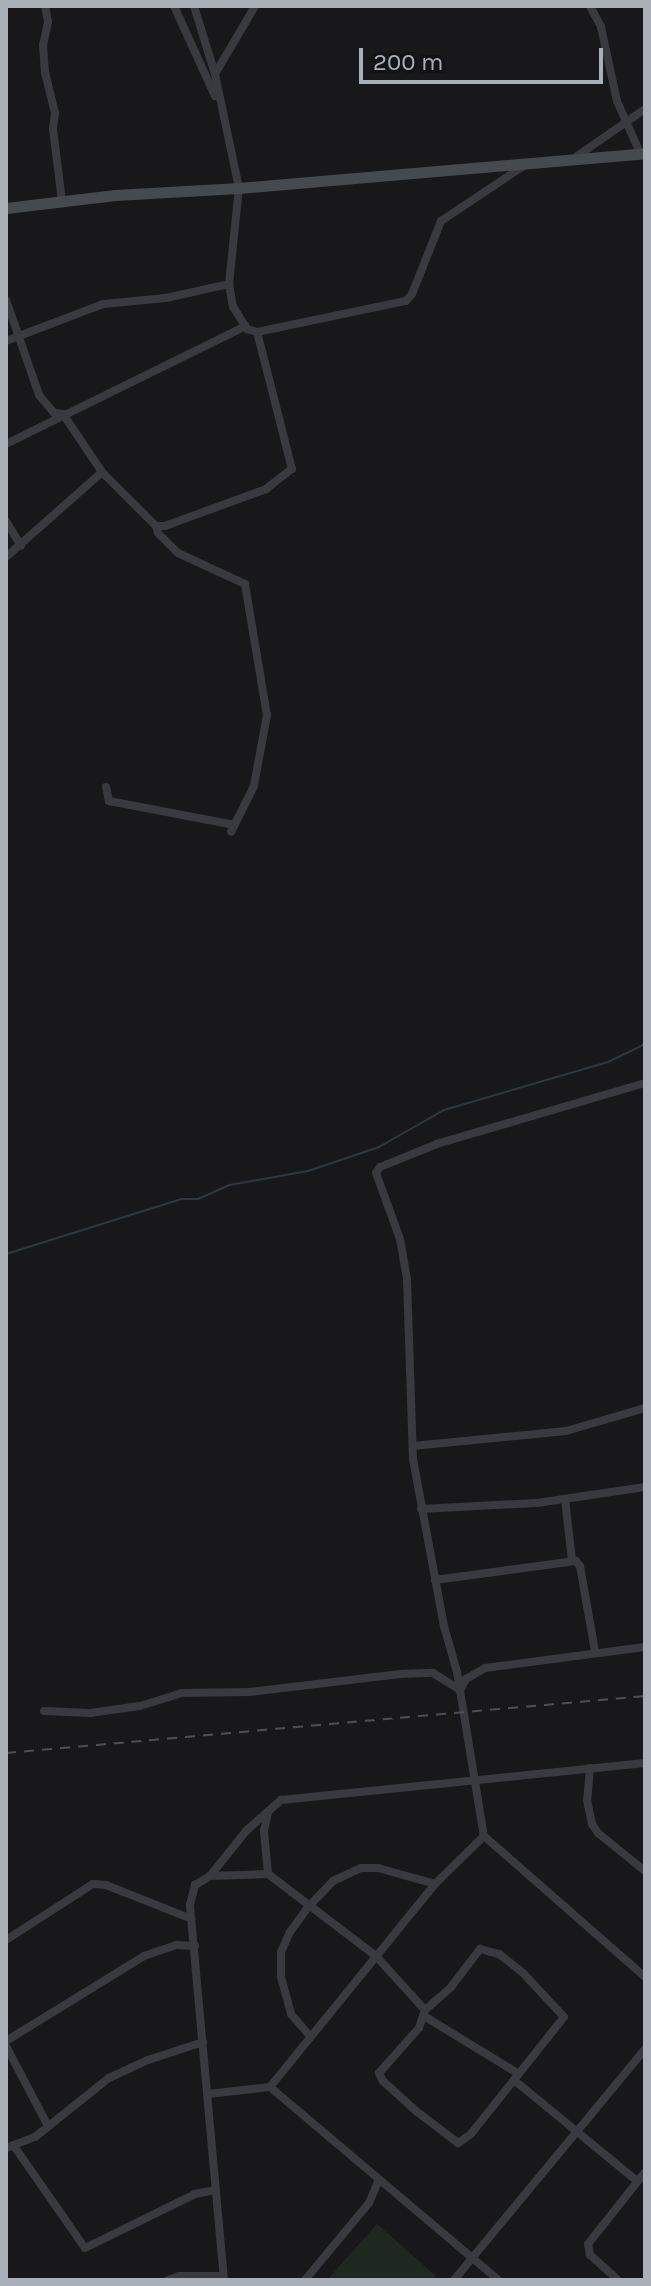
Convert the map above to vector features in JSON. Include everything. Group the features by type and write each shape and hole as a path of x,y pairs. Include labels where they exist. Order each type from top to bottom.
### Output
{"street":[{"path":"45,6 48,22 43,45 45,72 55,113 53,129 62,201"},
{"path":"174,6 219,104"},
{"path":"194,6 215,74 239,188 229,284 233,307 246,326 257,332 406,301 412,294 441,221 529,163"},
{"path":"215,74 255,6"},
{"path":"6,208 643,153 611,79 601,27 590,6"},
{"path":"573,159 645,109"},
{"path":"6,341 103,304 166,298 229,284"},
{"path":"6,300 39,395 54,413 63,414 102,472 156,526 158,533 178,553 245,584 267,715 254,786 233,828 109,801 106,787"},
{"path":"6,444 246,326"},
{"path":"156,526 177,522 266,489 292,469 257,332"},
{"path":"6,557 102,472"},
{"path":"6,521 21,546"},
{"path":"645,1083 437,1144 380,1167 376,1173 400,1239 407,1279 413,1446 421,1509 478,1782 484,1836 645,1977"},
{"path":"413,1446 566,1431 645,1408"},
{"path":"421,1509 565,1499 645,1487"},
{"path":"565,1499 572,1560"},
{"path":"435,1580 572,1560 580,1566 595,1651"},
{"path":"460,1690 466,1679 485,1668 595,1651 645,1647"},
{"path":"44,1711 90,1713 140,1706 182,1693 249,1692 400,1674 433,1673 460,1690"},
{"path":"168,2280 179,2276 224,2278 214,2190 191,1891 210,1876 246,1831 274,1805 301,1795 478,1782 645,1763"},
{"path":"590,1768 587,1800 592,1824 598,1833 645,1871"},
{"path":"268,1874 265,1818 274,1805"},
{"path":"208,2094 270,2087 435,1884 484,1836"},
{"path":"310,2036 291,2014 281,1976 281,1952 290,1932 308,1907 333,1881 361,1868 378,1868 435,1884"},
{"path":"210,1876 268,1874 376,1956 425,2013 517,2077 637,2181"},
{"path":"6,1940 86,1887 99,1883 192,1919"},
{"path":"48,2126 6,2043 144,1956 176,1945 195,1946"},
{"path":"480,1949 499,1954 545,1994 564,2017 517,2077 471,2134 463,2142 454,2142 380,2077 381,2069 414,2034 425,2013 451,1987 480,1949"},
{"path":"203,2042 148,2060 109,2078 48,2126 10,2147 81,2247 85,2248 195,2194 214,2190"},
{"path":"454,2280 645,2049"},
{"path":"270,2087 498,2280"},
{"path":"618,2280 590,2255 588,2244 645,2172"},
{"path":"305,2280 369,2203 379,2179"}],"shaded area":[{"path":"377,2224 436,2276 432,2280 327,2280"}],"waterway":[{"path":"6,1254 182,1199 198,1199 230,1185 308,1171 379,1147 444,1110 608,1062 645,1044"}],"railway":[{"path":"6,1753 645,1696"}]}
